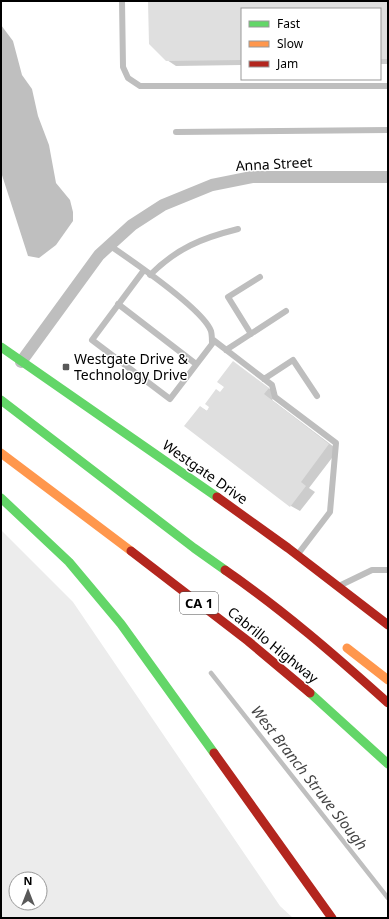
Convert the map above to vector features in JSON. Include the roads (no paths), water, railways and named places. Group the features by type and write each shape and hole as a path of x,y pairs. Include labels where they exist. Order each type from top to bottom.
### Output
{"main road":[{"name":"Westgate Drive","path":"1,347 221,500 297,555 388,625"},
{"path":"1,400 194,548 287,616 388,703"},
{"name":"Cabrillo Highway","path":"1,453 274,662 323,704 388,764"},
{"path":"1,498 69,562 121,624 332,918"},
{"path":"194,548 229,561"},
{"path":"338,641 388,680"}],"street":[{"name":"Anna Street","path":"21,362 87,270 109,244 132,225 163,205 212,185 252,177 388,177"}],"lane":[{"path":"122,1 123,67 128,78 140,86 388,86"},
{"path":"176,132 388,130"},
{"path":"150,275 169,257 180,250 206,238 238,229"},
{"path":"109,244 144,270 198,312 211,332 212,344 170,399 92,340 144,270"},
{"path":"250,334 228,297 260,277"},
{"path":"118,304 196,364"},
{"path":"226,350 286,311"},
{"path":"212,339 272,385 275,397 336,443 330,512 297,555"},
{"path":"264,379 293,360 317,396"},
{"path":"338,587 372,570 388,570"}],"waterway":[{"name":"West Branch Struve Slough","path":"211,673 388,898"}],"place":[{"name":"Westgate Drive & Technology Drive","path":"66,367"}]}
